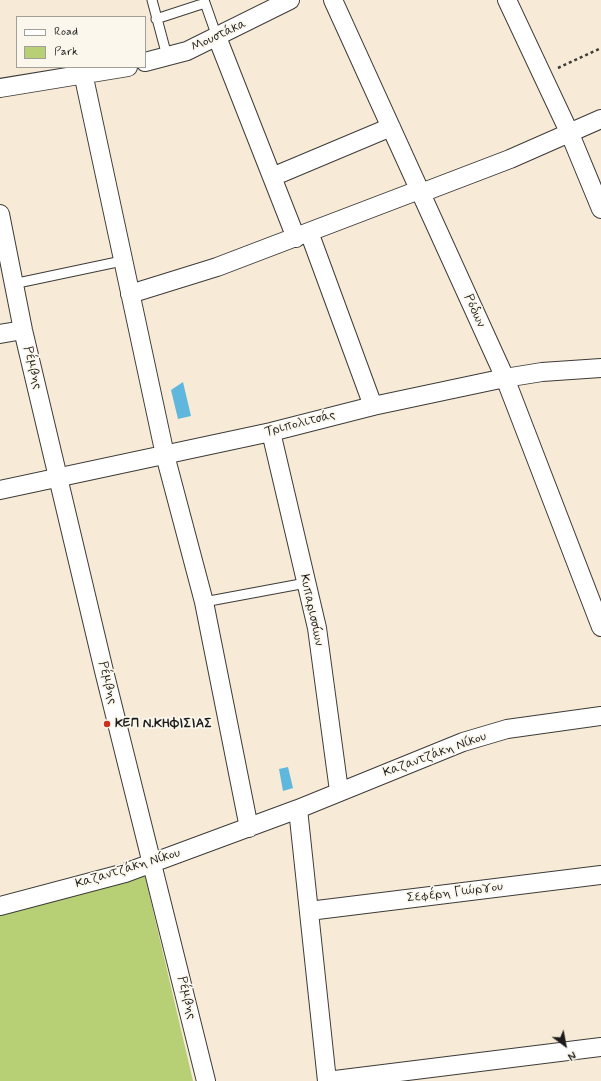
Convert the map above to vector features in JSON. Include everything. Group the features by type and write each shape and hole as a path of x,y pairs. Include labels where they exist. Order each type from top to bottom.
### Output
{"street":[{"name":"Μουστάκα","path":"146,62 187,51 290,0"},
{"name":"Ρόδων","path":"333,0 504,378 601,627"},
{"path":"507,0 570,134 601,209"},
{"path":"217,37 272,177 302,235 373,406"},
{"path":"0,88 83,73 120,68"},
{"path":"83,73 164,454 204,602 249,828"},
{"path":"130,294 217,267 420,192 570,134 601,119"},
{"path":"272,177 391,127"},
{"name":"Ρέμβης","path":"0,214 23,330 206,1081"},
{"path":"0,334 23,330"},
{"name":"Τριπολιτσάς","path":"0,490 271,432 373,406 504,378 542,372 601,368"},
{"name":"Κυπαρισσίων","path":"271,432 317,628 339,791"},
{"name":"Καζαντζάκη Νίκου","path":"0,906 125,873 152,864 298,809 339,791 463,742 507,729 601,716"},
{"path":"298,809 327,1081 601,1048"},
{"name":"Σεφέρη Γιώργου","path":"309,911 601,875"}],"lane":[{"path":"152,0 167,56"},
{"path":"156,19 204,1 217,37"},
{"path":"13,284 122,261"},
{"path":"204,602 306,582"}],"path":[{"path":"542,75 601,48"}],"green space":[{"path":"145,876 193,1081 0,1081 0,914"}],"water":[{"path":"183,382 191,416 178,419 171,390"},
{"path":"288,767 293,788 283,791 279,769"}],"place":[{"name":"ΚΕΠ Ν.ΚΗΦΙΣΙΑΣ","path":"107,724"}]}
